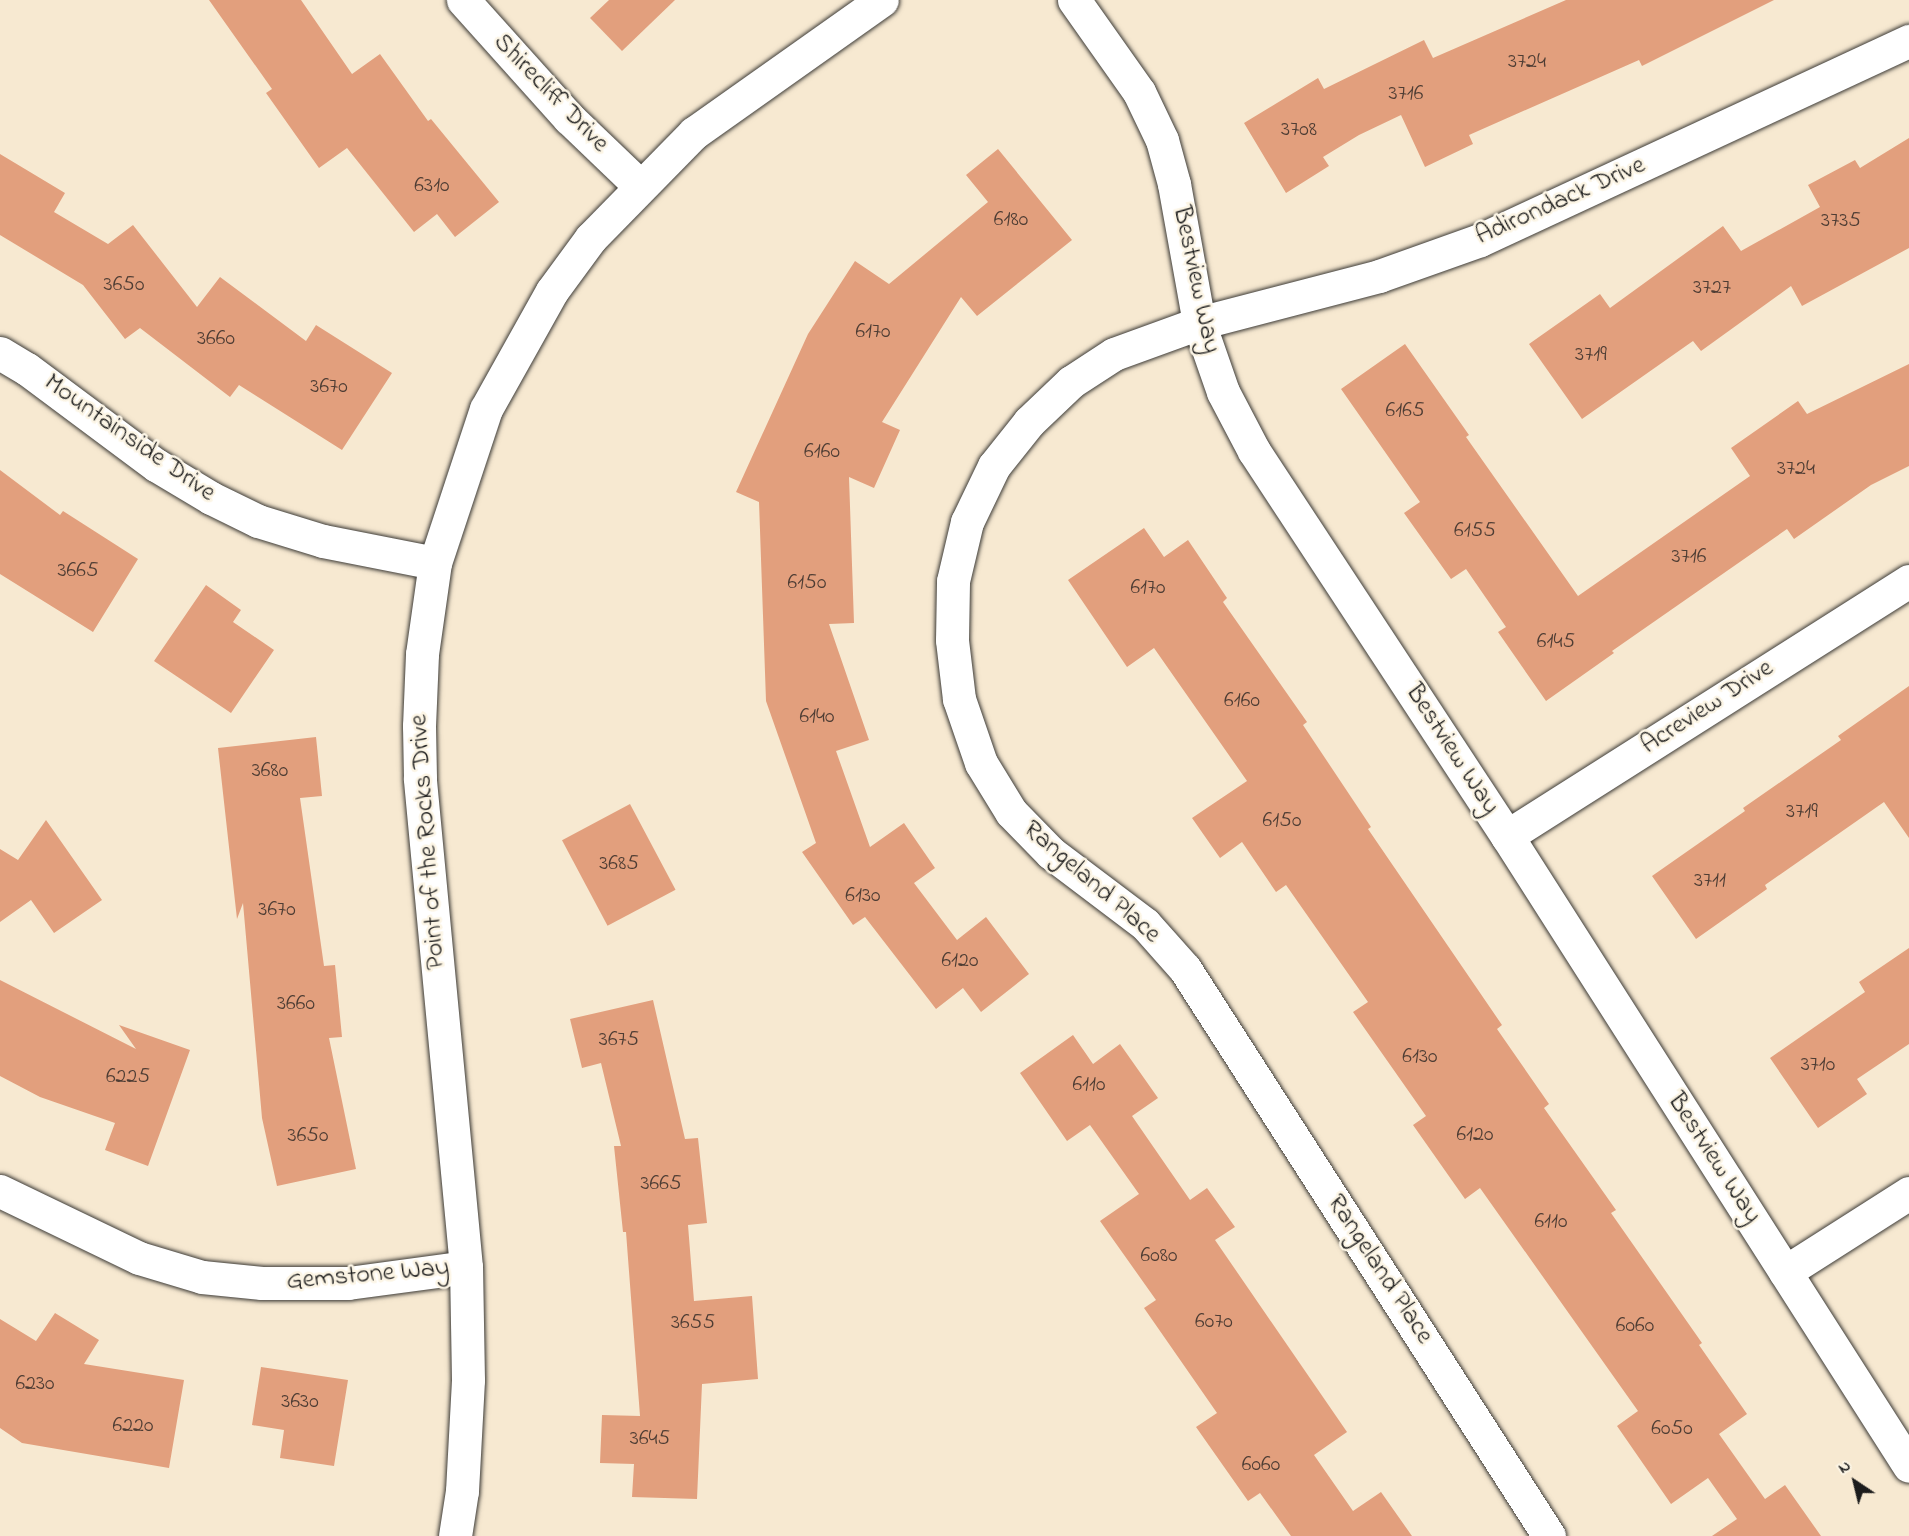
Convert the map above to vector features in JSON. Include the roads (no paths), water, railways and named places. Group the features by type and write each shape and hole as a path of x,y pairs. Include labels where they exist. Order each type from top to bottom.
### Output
{"street":[{"name":"Shirecliff Drive","path":"463,0 569,118 640,186"},
{"name":"Point of the Rocks Drive","path":"455,1536 462,1491 468,1380 466,1268 420,778 419,726 423,654 435,563 486,409 518,347 552,291 591,238 694,133 882,0"},
{"name":"Bestview Way","path":"1074,0 1139,93 1162,140 1174,184 1199,323 1223,392 1254,451 1507,836 1909,1466"},
{"name":"Adirondack Drive","path":"1199,323 1379,276 1479,240 1909,41"},
{"name":"Rangeland Place","path":"1199,323 1114,354 1071,382 1029,422 994,466 967,522 952,581 952,640 959,699 981,763 1011,812 1051,853 1106,891 1145,924 1185,969 1549,1536"},
{"name":"Mountainside Drive","path":"0,353 27,369 156,465 211,498 258,521 323,541 435,563"},
{"name":"Acreview Drive","path":"1507,836 1909,581"},
{"name":"Gemstone Way","path":"0,1191 139,1258 202,1276 262,1284 348,1283 466,1268"},
{"path":"1785,1272 1909,1192"}]}
